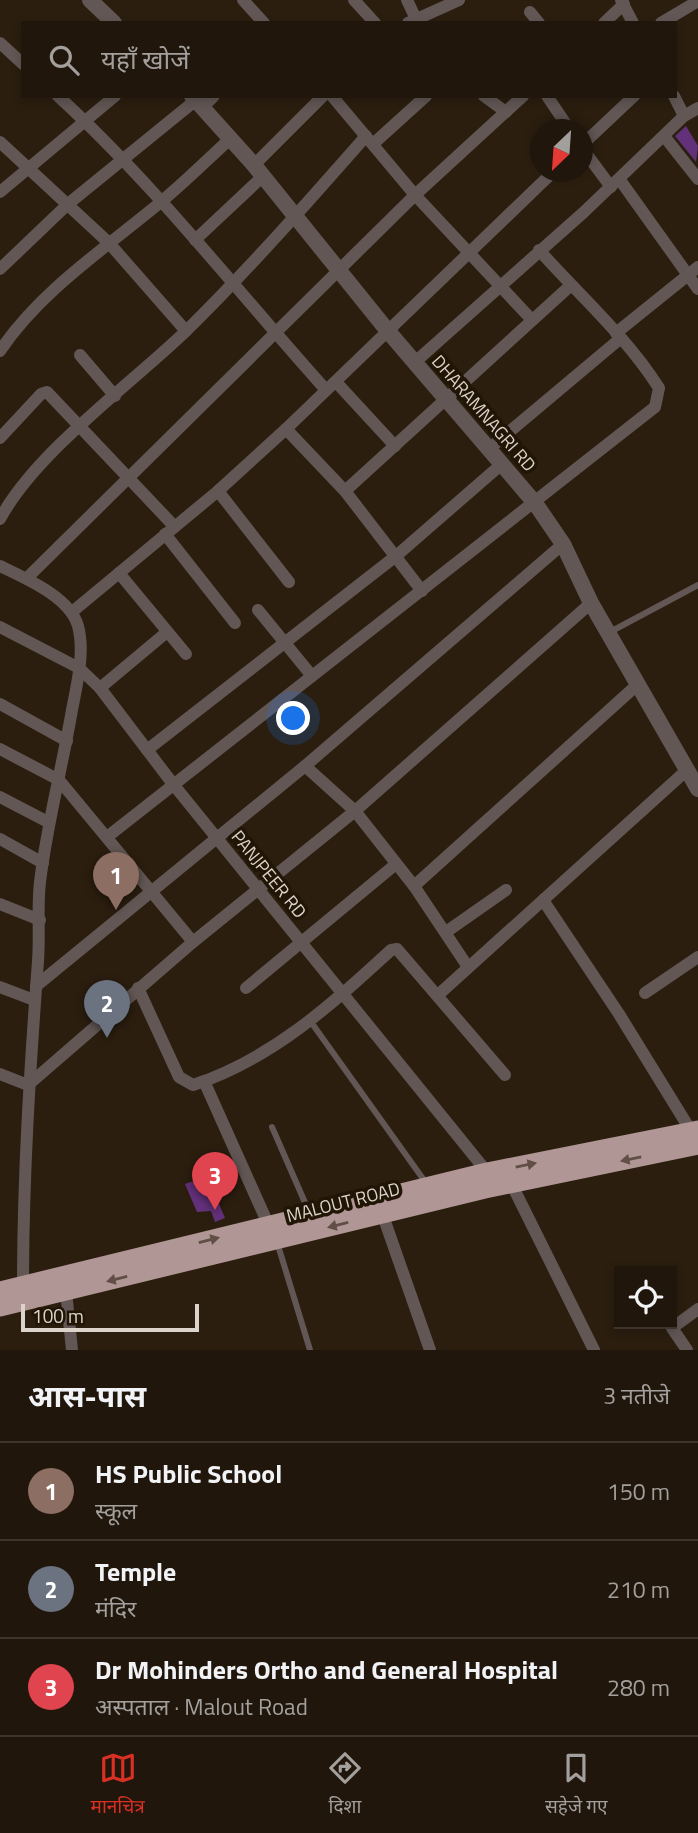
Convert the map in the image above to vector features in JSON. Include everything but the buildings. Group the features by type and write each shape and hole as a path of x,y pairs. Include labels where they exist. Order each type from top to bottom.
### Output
{"highway":[{"name":"MALOUT ROAD","path":"0,1307 273,1233 310,1216 487,1172 696,1135"},
{"name":"MALOUT ROAD","path":"0,1291 273,1233 383,1213 696,1135"}],"street":[{"path":"90,0 112,21"},
{"path":"243,0 262,21"},
{"path":"354,0 373,21"},
{"path":"407,0 412,21 459,0"},
{"path":"664,21 698,1"},
{"path":"606,21 622,2 632,21"},
{"path":"530,12 537,21"},
{"path":"0,43 21,62"},
{"path":"60,98 163,200 276,335 395,446"},
{"path":"0,192 112,98"},
{"path":"195,240 321,98"},
{"path":"334,98 415,195 533,320"},
{"path":"0,520 6,496 186,331 370,140 423,98"},
{"path":"487,98 506,112"},
{"path":"27,579 415,195 521,98"},
{"path":"548,98 563,119"},
{"path":"593,136 632,98"},
{"path":"675,98 684,116"},
{"path":"0,269 68,204 201,100"},
{"name":"DHARAMNAGRI RD","path":"201,100 387,330 535,503 563,544 591,603 698,789"},
{"path":"415,362 615,183 684,116 698,108"},
{"path":"664,136 698,178"},
{"path":"0,351 29,316 230,139"},
{"path":"0,142 109,243 186,331"},
{"path":"593,158 693,271 698,289"},
{"path":"72,612 218,491 286,429 468,250 542,182"},
{"path":"107,837 655,407 659,387 619,335 539,250"},
{"path":"490,448 693,271"},
{"path":"345,491 570,286"},
{"path":"80,355 115,396"},
{"path":"0,438 41,394 47,392 130,476 235,623"},
{"path":"286,429 345,491 422,591"},
{"path":"147,750 396,556 503,463"},
{"path":"218,491 289,582"},
{"path":"36,985 218,839 563,544"},
{"path":"0,566 27,579 72,612 78,628 79,668 67,741 48,822 43,863 28,1085 23,1284"},
{"path":"119,573 186,654"},
{"path":"28,1085 138,988 355,811 591,603"},
{"path":"258,610 312,676"},
{"name":"PANJPEER RD","path":"0,627 79,668 100,688 173,784 487,1172"},
{"path":"100,688 167,632"},
{"path":"414,886 637,685"},
{"path":"0,704 67,741"},
{"path":"0,749 59,780 193,942"},
{"path":"305,766 355,811 414,886 468,968"},
{"path":"438,995 687,770"},
{"path":"0,797 48,822"},
{"path":"0,839 43,863"},
{"path":"246,988 396,864"},
{"path":"446,932 506,890"},
{"path":"542,900 696,1135"},
{"path":"0,904 40,920"},
{"path":"138,988 179,1077 193,1085 263,1053 311,1022 391,950 397,949 505,1075"},
{"path":"645,993 698,957"},
{"path":"0,987 34,1000"},
{"path":"0,1074 28,1085"},
{"path":"204,1081 273,1233"},
{"path":"511,1183 594,1350"},
{"path":"383,1213 430,1350"},
{"path":"66,1291 72,1350"},
{"path":"687,1350 671,1328 696,1313"}],"lane":[{"path":"608,633 698,585"},
{"path":"311,1022 428,1187"},
{"path":"272,1127 310,1216"},
{"path":"273,1233 310,1350"}],"place":[{"name":"HS Public School","path":"116,910"},
{"name":"Temple","path":"107,1038"},
{"name":"Dr Mohinders Ortho and General Hospital","path":"215,1210"}]}
